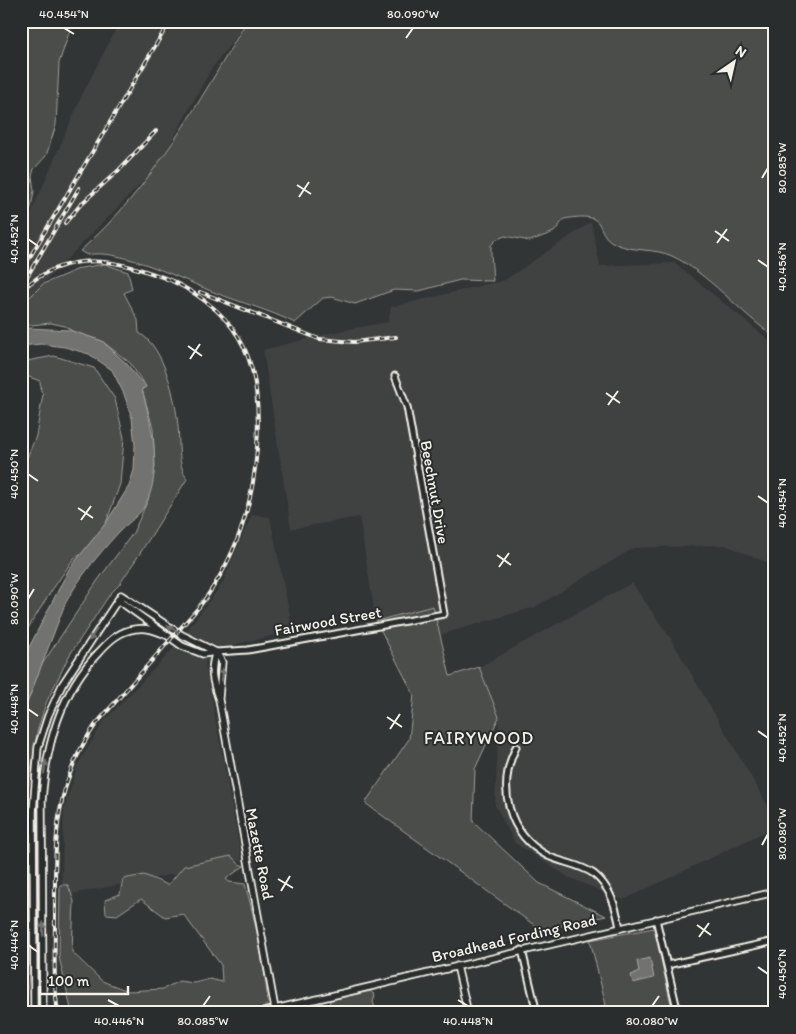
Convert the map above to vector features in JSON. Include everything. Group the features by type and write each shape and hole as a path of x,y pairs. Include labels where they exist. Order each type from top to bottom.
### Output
{"street":[{"name":"Beechnut Drive","path":"395,376 407,407 444,614"},
{"name":"Fairwood Street","path":"119,598 189,639 216,652"},
{"name":"Fairwood Street","path":"119,598 168,636 198,653 248,650 444,614"},
{"path":"34,1013 33,812 38,747 48,716 62,685 119,598"},
{"path":"43,1013 42,801 45,766 59,714 87,664 108,642 126,631 146,629 168,636"},
{"name":"Mazette Road","path":"216,652 222,662 219,700"},
{"name":"Mazette Road","path":"216,652 211,665 219,700 275,1011"},
{"path":"516,747 508,768 506,786 508,804 514,821 523,835 540,851 553,858 580,867 599,879 615,904 620,928"},
{"name":"Broadhead Fording Road","path":"259,1013 275,1011 522,950 775,892"},
{"path":"656,919 678,1013"},
{"path":"667,965 775,942"},
{"path":"522,950 537,1013"},
{"path":"457,966 468,1013"}],"shaded area":[{"path":"21,21 77,21 70,30 59,63 56,125 46,156 34,169 32,176 34,191 31,208 21,222"},
{"path":"120,21 248,21 210,71 158,166 21,306 21,236 83,93"},
{"path":"247,21 775,21 775,337 685,263 665,254 616,244 604,234 595,220 589,218 564,219 554,232 530,241 505,236 497,239 491,245 493,281 460,280 419,291 394,290 355,304 332,297 323,298 295,323 152,266 116,256 87,255 80,251 130,200 152,172 192,113"},
{"path":"591,222 600,266 675,263 775,345 775,566 725,545 634,548 535,607 440,635 432,607 376,621 359,517 291,529 263,350 334,332 388,322 391,307 505,280"},
{"path":"105,264 128,272 132,289 124,293 138,320 139,333 148,340 162,361 175,402 180,460 187,479 119,585 110,594 69,656 46,703 37,732 28,790 29,972 26,1013 21,1013 21,719 41,666 98,580 133,533 148,500 155,467 153,428 142,389 146,387 130,363 102,341 72,331 65,326 51,323 21,326 21,306 43,284 81,268"},
{"path":"21,329 69,330 102,341 127,364 146,387 142,389 152,430 155,458 152,486 145,505 139,514 118,533 96,558 65,604 21,719 21,663 69,569 106,523 129,486 134,470 135,445 132,418 124,394 112,370 89,354 65,347 41,344 21,346"},
{"path":"54,356 94,368 115,399 124,438 120,484 106,523 82,554 74,558 50,593 27,630 21,654 21,472 36,436 43,394 40,381 21,374 21,362"},
{"path":"252,514 270,517 293,631 237,644 205,663 242,861 61,896 64,810 77,766 103,722 173,649 222,584"},
{"path":"632,583 671,639 775,818 775,827 623,900 568,877 515,843 495,805 499,717 479,667"},
{"path":"433,606 450,676 479,667 499,717 475,769 473,821 539,883 606,916 541,930 365,803 409,739 414,695 376,621"},
{"path":"231,856 244,866 226,879 229,882 245,884 256,928 264,973 268,1003 264,1008 245,1013 72,1013 59,957 60,885 68,885 74,901 72,952 102,981 128,991 163,989 179,981 194,983 210,979 222,982 221,965 183,914 165,917 141,899 117,915 106,914 105,900 120,894 123,879 144,875 168,885 184,866"},
{"path":"654,928 673,1013 584,1013 606,1005 590,940"},
{"path":"650,958 654,978 633,983 631,975 639,972 637,961"},
{"path":"370,991 375,995 373,1002 377,1013 357,1013 350,1006 334,1010 329,1007 330,1000"}],"railway":[{"path":"21,272 170,21"},
{"path":"65,223 82,203 119,170 156,131"},
{"path":"21,287 79,188"},
{"path":"21,291 39,277 58,268 76,263 95,261 115,263 155,274 175,282"},
{"path":"58,1013 55,989 56,841 64,793 71,770 96,724 199,607 212,589 223,571 240,532 255,470 258,419 256,393 252,369 244,348 233,328 217,311 196,295 170,280"},
{"path":"200,292 319,339 354,342 396,337"}],"district":[{"name":"FAIRYWOOD","path":"479,738"}]}
